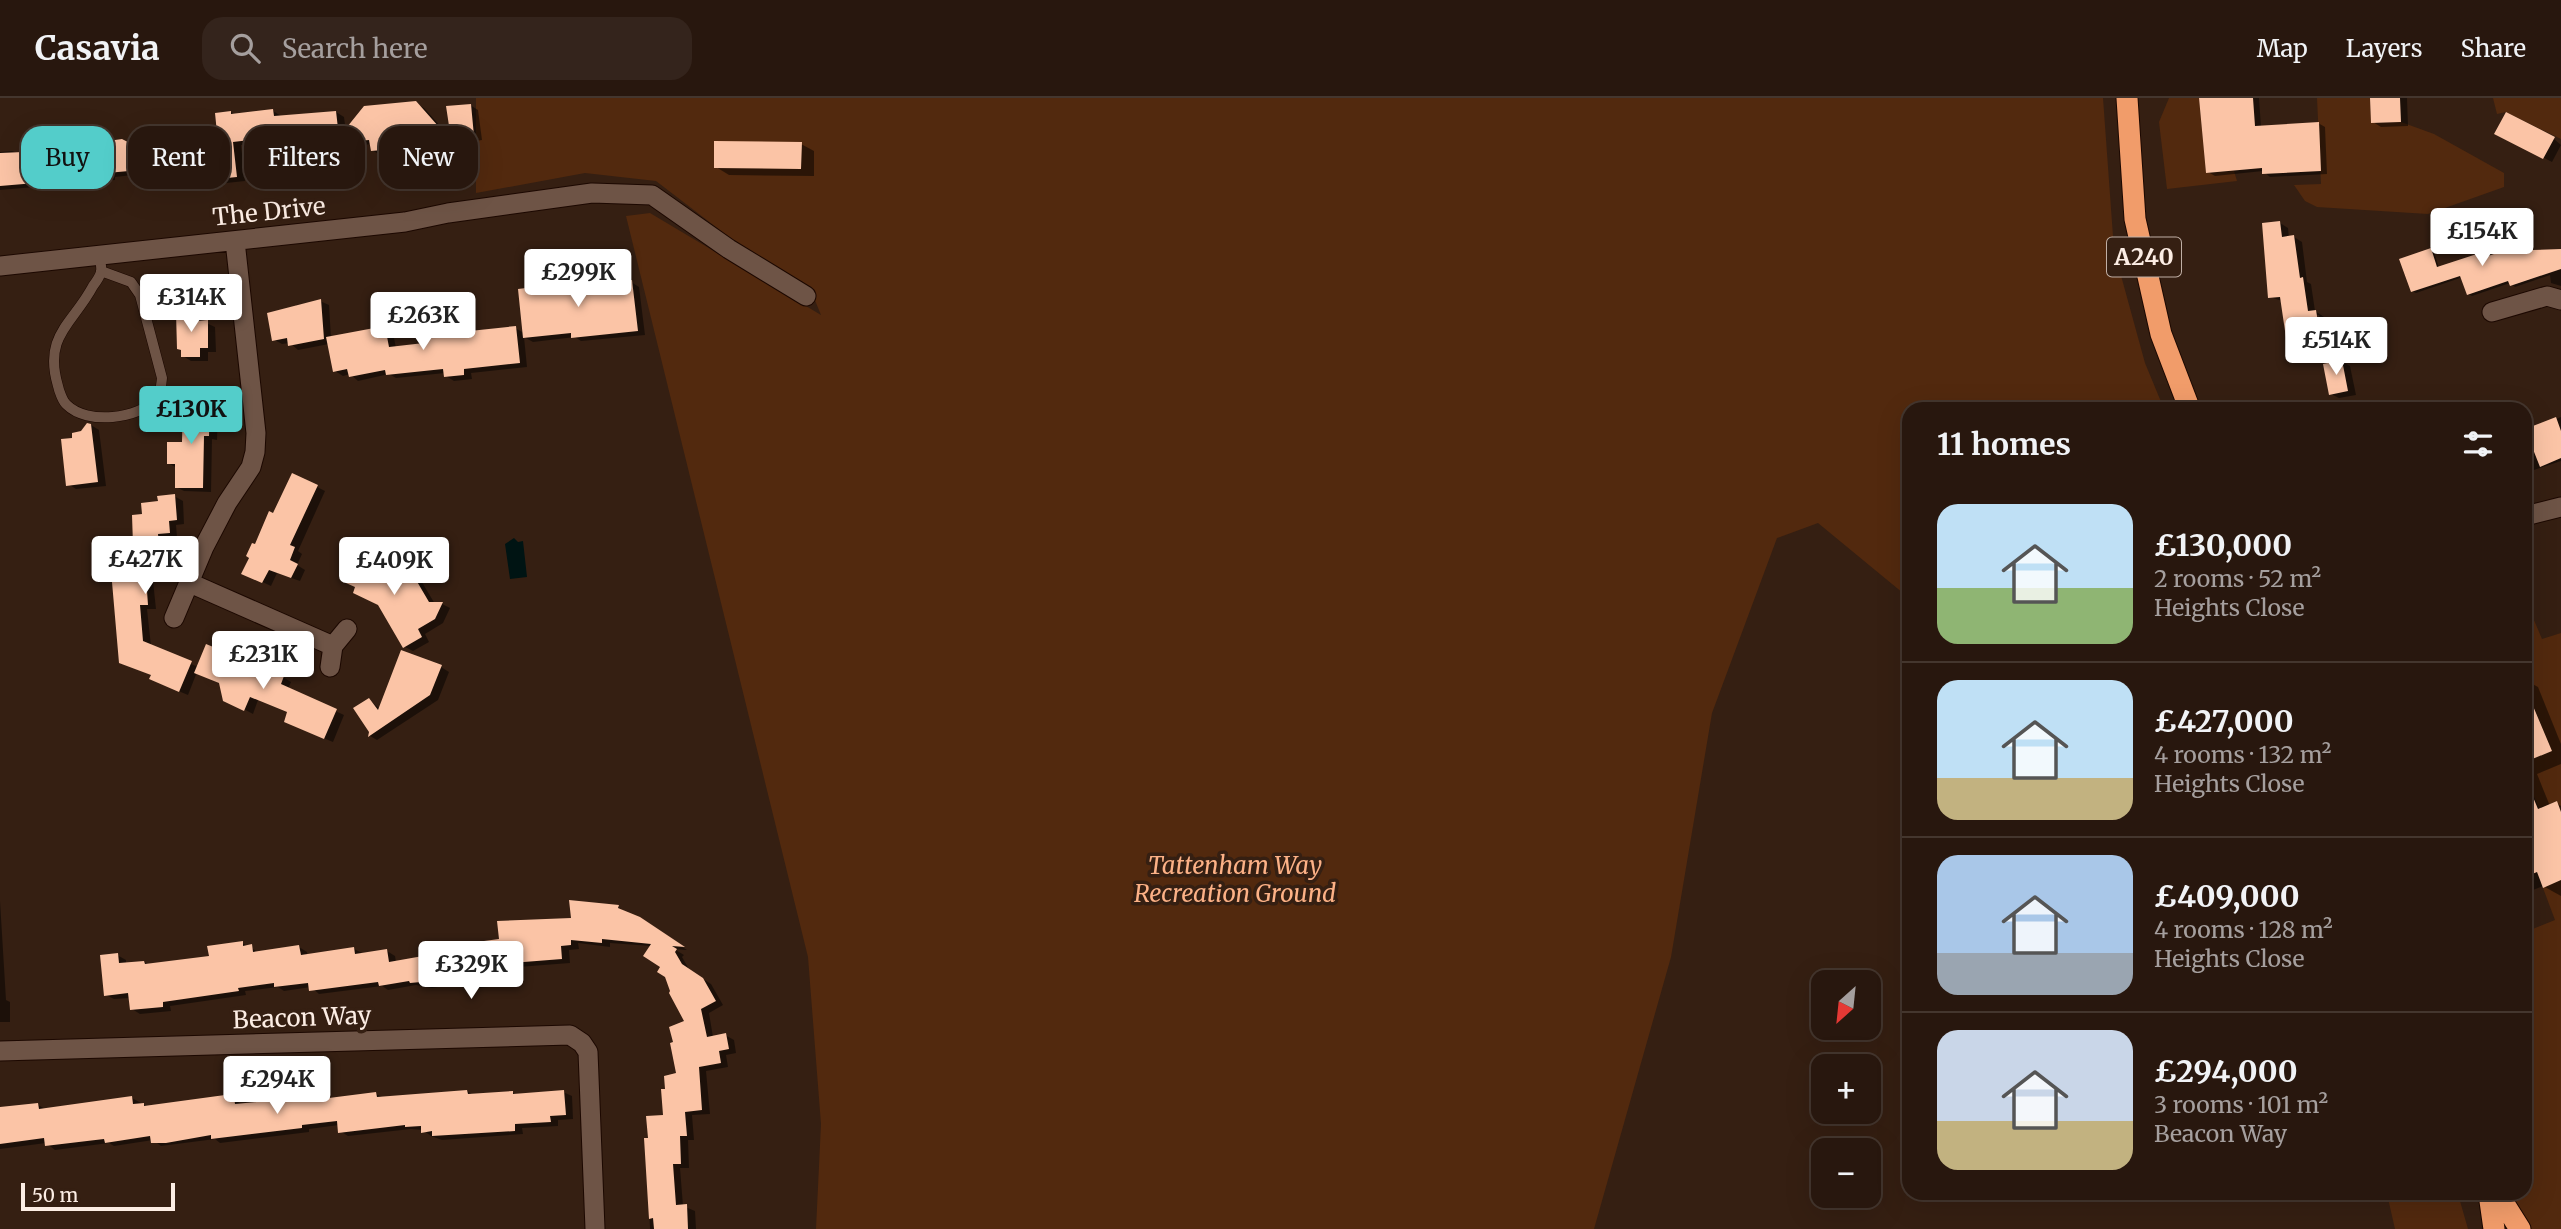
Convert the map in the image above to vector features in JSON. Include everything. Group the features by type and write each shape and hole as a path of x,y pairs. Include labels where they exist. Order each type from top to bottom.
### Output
{"highway":[{"name":"A240","path":"2127,98 2135,219 2161,334 2187,402"},
{"path":"2490,1200 2494,1229"},
{"path":"2502,1200 2520,1229"}],"street":[{"name":"The Drive","path":"0,265 100,263 235,241 405,222 448,213 592,193 652,195 806,296"},
{"path":"174,618 204,547 250,467 255,452 256,433 235,241"},
{"path":"2492,312 2547,296 2561,300"},
{"path":"2532,514 2561,507"},
{"path":"190,583 333,646"},
{"path":"330,667 333,646 348,629"},
{"name":"Beacon Way","path":"0,1051 570,1035 582,1043 588,1052 595,1229"}],"lane":[{"path":"100,263 131,282 140,295 162,379 156,400 145,408 103,418 84,414 66,405 58,386 55,363 55,342 86,299 100,263"}],"green space":[{"name":"Tattenham Way Recreation Ground","path":"476,98 2103,98 2114,250 2145,363 2161,402 1902,402 1902,592 1818,523 1777,538 1712,713 1671,957 1594,1229 816,1229 821,1124 808,957 626,216 650,213 821,315 812,293 729,237 656,181 585,173 476,193"},
{"path":"2169,98 2199,98 2206,173 2234,171 2237,181 2167,189 2159,122"},
{"path":"2317,98 2370,98 2371,123 2401,122 2434,134 2504,173 2504,187 2428,214 2317,207 2305,201 2294,185 2321,184"},
{"path":"2493,98 2561,98 2561,139 2506,112 2497,114"},
{"path":"2532,615 2542,639 2561,633 2561,812 2557,801 2539,808 2532,792 2532,759 2552,751 2532,703"},
{"path":"2561,880 2561,1229 2524,1229 2511,1200 2532,1200 2532,929 2555,920 2543,888"},
{"path":"2388,1200 2460,1200 2468,1229 2395,1229"}],"shaded area":[{"path":"514,538 518,542 523,541 527,577 510,579 505,544"}],"building":[{"path":"2199,98 2253,98 2255,126 2319,122 2321,171 2262,174 2262,168 2206,173"},
{"path":"2370,98 2400,98 2401,122 2371,123"},
{"path":"416,101 438,126 379,126 379,150 371,151 369,140 365,140 365,126 348,126 364,106"},
{"path":"471,104 473,126 449,126 446,106"},
{"path":"273,109 274,116 336,111 338,126 244,126 244,141 233,142 237,177 230,178 230,126 216,126 215,113"},
{"path":"2506,112 2555,137 2543,159 2494,134"},
{"path":"122,139 128,142 128,171 114,172 114,140"},
{"path":"714,141 802,142 801,169 714,168"},
{"path":"21,152 21,184 0,186 0,153"},
{"path":"2280,221 2282,237 2294,235 2308,311 2316,310 2323,352 2289,358 2280,297 2268,298 2262,223"},
{"path":"2529,242 2532,250 2561,249 2561,269 2510,286 2508,281 2467,295 2460,276 2411,292 2399,259 2431,248 2437,267 2486,251 2488,256"},
{"path":"597,279 597,284 632,280 638,331 571,338 571,333 523,338 518,289"},
{"path":"321,299 324,339 288,346 287,338 272,341 267,313"},
{"path":"176,312 197,312 197,321 208,320 208,348 200,348 200,357 181,357 181,350 177,349"},
{"path":"385,326 389,347 424,343 423,333 451,330 451,333 516,326 520,363 464,369 464,375 444,377 443,369 386,375 385,370 349,377 347,369 333,372 326,337"},
{"path":"2342,360 2348,391 2329,395 2323,364"},
{"path":"183,402 210,403 209,436 204,436 203,488 175,488 175,464 167,464 167,442 182,442"},
{"path":"2556,417 2561,431 2561,458 2540,467 2532,447 2532,426"},
{"path":"87,423 91,424 98,482 66,486 61,439 72,438 72,433 81,431"},
{"path":"292,473 318,485 290,545 295,547 290,560 298,564 291,578 269,570 262,583 241,574 249,558 246,556 252,543 255,544 269,511 273,513"},
{"path":"175,494 177,520 169,521 170,533 158,534 160,554 156,555 159,576 146,577 148,605 140,605 143,641 192,661 179,692 149,679 151,675 119,663 112,582 122,581 119,547 133,545 132,515 142,514 141,503 158,501 157,496"},
{"path":"373,555 412,573 429,602 443,602 435,619 418,629 422,637 403,648 378,605 353,593 355,587 346,583 358,556 370,561"},
{"path":"206,644 284,676 281,684 337,709 324,739 284,722 287,712 250,697 244,711 223,701 219,683 194,673"},
{"path":"401,650 442,665 430,695 368,737 369,732 353,708 369,698 378,710"},
{"path":"2532,704 2552,751 2532,759"},
{"path":"2532,795 2538,809 2557,801 2561,812 2561,880 2543,888 2537,872 2532,874"},
{"path":"569,900 619,905 618,908 640,917 685,947 672,946 677,949 675,952 682,964 703,978 716,1001 701,1009 707,1037 726,1033 729,1049 719,1051 721,1063 699,1067 702,1110 685,1112 687,1136 680,1136 681,1164 673,1164 676,1205 687,1204 688,1229 654,1229 653,1218 649,1219 644,1138 648,1138 646,1116 663,1115 661,1089 665,1089 664,1076 676,1073 669,1027 684,1021 669,993 665,977 657,972 660,967 643,956 651,944 602,939 602,943 571,940 571,945 561,946 562,959 498,964 500,975 481,980 482,983 456,985 455,979 422,985 421,982 409,981 379,986 378,982 309,991 308,983 274,987 274,983 163,1002 163,1007 130,1010 128,993 104,996 100,955 118,953 119,963 144,961 145,964 209,956 207,946 243,941 243,946 252,944 253,952 299,945 301,955 354,947 355,954 387,949 389,962 440,953 439,947 499,939 497,921 571,918"},
{"path":"467,1090 468,1094 513,1091 513,1094 564,1090 566,1115 550,1116 551,1122 515,1124 515,1131 432,1136 432,1131 421,1133 421,1126 405,1125 338,1133 337,1121 302,1125 302,1128 211,1139 211,1135 166,1143 151,1143 150,1136 105,1143 104,1139 45,1146 44,1138 0,1144 0,1107 38,1103 39,1109 132,1096 133,1104 144,1103 144,1106 225,1095 225,1098 234,1097 235,1104 321,1096 321,1099 376,1092 377,1097"}]}
